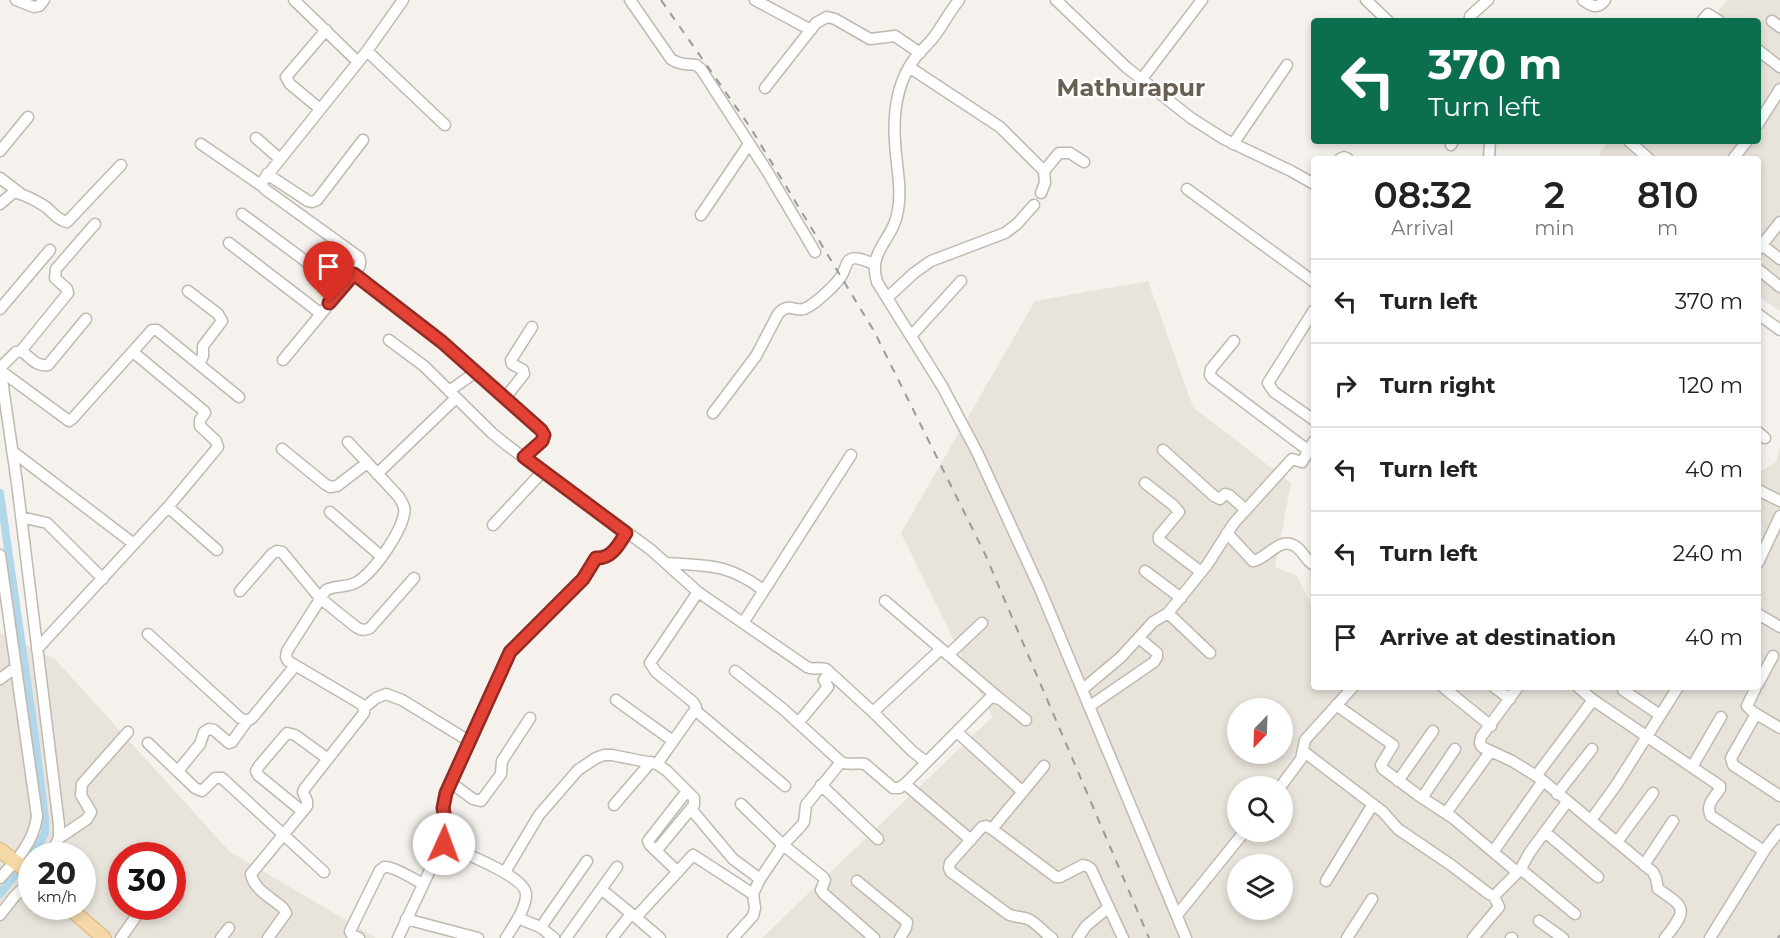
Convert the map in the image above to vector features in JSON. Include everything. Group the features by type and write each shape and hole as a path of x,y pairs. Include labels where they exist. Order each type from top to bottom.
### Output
{"main road":[{"path":"0,850 16,862"},
{"path":"83,920 104,938"}],"street":[{"path":"16,0 34,7 39,6 44,0"},
{"path":"294,0 308,5 326,30 358,62"},
{"path":"262,186 267,174 367,51 403,0"},
{"path":"630,0 671,59 678,64 696,65 701,69 815,252"},
{"path":"755,0 811,30"},
{"path":"959,0 936,34 909,67 903,79 895,107 898,210 896,220 878,253 874,271 877,282 961,418 978,452 1083,689 1126,798 1186,938"},
{"path":"1056,0 1141,80 1191,118 1233,144 1311,182"},
{"path":"1141,80 1202,0"},
{"path":"1366,0 1384,18"},
{"path":"1470,18 1488,0"},
{"path":"1583,0 1593,7 1605,0"},
{"path":"765,88 822,18 831,17 870,39 895,36 920,53"},
{"path":"320,108 290,84 286,77 326,30"},
{"path":"367,51 445,125"},
{"path":"1761,52 1780,67"},
{"path":"1233,144 1287,65"},
{"path":"909,67 1000,127 1044,171 1045,183 1041,193"},
{"path":"1761,119 1780,89"},
{"path":"0,151 28,117"},
{"path":"256,138 280,159"},
{"path":"267,174 312,202 317,200 363,140"},
{"path":"201,144 262,186 359,257 361,261 354,274 283,360"},
{"path":"701,215 749,144"},
{"path":"1632,144 1646,156"},
{"path":"1735,156 1745,144"},
{"path":"1044,171 1059,153 1070,153 1084,162"},
{"path":"0,178 21,194 48,208 59,219 67,222 121,165"},
{"path":"1187,189 1311,280"},
{"path":"0,204 14,192 21,194"},
{"path":"887,298 931,261 1005,234 1034,205"},
{"path":"242,214 342,288"},
{"path":"1761,247 1780,222"},
{"path":"0,368 16,352 21,351 68,293 67,289 55,278 56,269 95,224"},
{"path":"229,243 320,313"},
{"path":"1761,249 1780,259"},
{"path":"0,309 50,250"},
{"path":"713,413 756,356 778,314 783,309 786,307 799,310 809,307 841,277 851,259 874,264"},
{"path":"1761,271 1780,286"},
{"path":"354,274 442,342 541,430 544,435 542,441 524,457"},
{"path":"911,336 961,281"},
{"path":"188,291 218,314 222,321 203,346 203,356 199,364"},
{"path":"1311,315 1268,383 1274,392 1311,418"},
{"path":"1761,316 1780,330"},
{"path":"21,351 37,364 48,365 86,319"},
{"path":"505,398 524,374 524,370 512,364 511,360 532,327"},
{"path":"0,368 69,421 149,332 157,330 239,397"},
{"path":"390,340 423,366 492,433 666,563 686,583 807,667 812,670 820,668 830,673 926,762"},
{"path":"1234,340 1211,369 1212,378 1311,445"},
{"path":"37,649 103,579 217,450 218,444 200,426 204,411 133,352"},
{"path":"0,368 59,825 57,842"},
{"path":"377,474 476,372"},
{"path":"348,442 399,497 404,506 404,514 382,557 365,576 346,587 333,587 326,590 286,651 286,657 288,662 361,704 364,708"},
{"path":"1083,689 1120,657 1153,622 1168,613 1246,510 1288,462 1294,459 1302,462 1311,448"},
{"path":"282,449 330,487 337,486 367,463"},
{"path":"12,450 134,544"},
{"path":"1163,450 1214,496 1220,499 1225,494 1229,495 1246,510"},
{"path":"743,623 851,455"},
{"path":"493,525 543,471"},
{"path":"1145,483 1179,512 1159,536 1159,540 1201,572"},
{"path":"1761,492 1780,501"},
{"path":"168,507 217,550"},
{"path":"330,512 382,557"},
{"path":"1761,557 1780,516"},
{"path":"21,517 46,523 103,579"},
{"path":"398,938 444,844 447,828 443,801 510,652 583,579 596,558 609,555 626,533"},
{"path":"1227,533 1253,561 1259,560 1280,545 1289,543 1299,548 1311,564"},
{"path":"240,591 273,554 278,551 282,552 320,598 356,627 366,630 414,578"},
{"path":"0,555 37,816 36,828 31,838 16,862 0,878"},
{"path":"666,563 730,570 741,574 763,590"},
{"path":"1145,571 1181,598"},
{"path":"614,805 674,741 695,710 696,706 693,702 656,672 650,663 698,592"},
{"path":"885,601 1026,720"},
{"path":"1168,613 1210,653"},
{"path":"1761,616 1780,627"},
{"path":"873,712 982,623"},
{"path":"148,634 240,718 247,721"},
{"path":"1090,706 1154,662 1157,653 1139,638"},
{"path":"1761,678 1773,656"},
{"path":"178,771 200,744 204,732 209,729 214,730 229,743 232,742 247,721 295,666"},
{"path":"0,679 15,668"},
{"path":"735,671 841,762 851,765 865,764 893,788 899,788 905,784 991,697 1000,699"},
{"path":"798,723 828,687 824,680 830,673"},
{"path":"1288,776 1301,759 1305,740 1350,690"},
{"path":"1447,690 1491,726"},
{"path":"1498,690 1510,699"},
{"path":"1516,690 1481,737 1482,747 1512,761 1539,779 1653,872 1658,889 1680,906 1682,911 1665,938"},
{"path":"1581,690 1646,737 1720,786 1708,805 1711,816 1764,851"},
{"path":"1623,690 1660,715"},
{"path":"1591,820 1617,784 1676,690"},
{"path":"1755,690 1747,706 1780,728"},
{"path":"268,938 286,912 256,886 251,874 307,806 303,792 305,788 364,713 364,708 376,698 386,694 402,700 469,741"},
{"path":"616,700 674,741"},
{"path":"1493,852 1593,700"},
{"path":"1336,705 1391,742 1392,749 1381,765 1383,769 1446,813 1518,871 1523,871 1575,914"},
{"path":"695,710 785,786"},
{"path":"1756,714 1731,758 1733,765 1780,796"},
{"path":"1692,767 1721,717"},
{"path":"450,782 473,799 481,801 501,774 502,761 530,718"},
{"path":"1398,781 1433,731"},
{"path":"59,838 89,816 91,812 81,795 82,784 128,732"},
{"path":"957,732 1023,792"},
{"path":"302,812 256,771 287,733 295,735 328,759"},
{"path":"148,743 199,790 202,790 215,777 222,778 324,872"},
{"path":"1422,798 1455,749"},
{"path":"1557,794 1592,749"},
{"path":"1303,751 1383,812 1398,829 1494,896 1499,907 1473,938"},
{"path":"1446,813 1490,752"},
{"path":"505,872 539,815 578,770 588,762 604,755 654,763 667,771 694,798 695,802 691,809 656,851"},
{"path":"733,938 746,934 755,908 753,894 760,879 783,845 804,822 806,805 841,762"},
{"path":"992,829 1044,766"},
{"path":"905,784 971,840"},
{"path":"821,786 878,839"},
{"path":"678,872 648,841 687,791"},
{"path":"1617,842 1653,793"},
{"path":"1494,896 1518,871 1567,802"},
{"path":"741,804 783,845 823,877 825,880 821,890 824,894 874,938"},
{"path":"1326,881 1372,804"},
{"path":"691,809 733,859 760,879"},
{"path":"1644,865 1673,821"},
{"path":"1052,938 1031,920 1008,914 951,872 950,863 982,827 992,829 1056,877 1083,865 1091,869 1123,938"},
{"path":"1710,938 1764,851 1780,830"},
{"path":"1545,832 1598,877"},
{"path":"1177,915 1236,842"},
{"path":"444,844 505,872 525,887 525,902 506,938"},
{"path":"612,938 638,915 693,855 753,894"},
{"path":"540,927 587,861"},
{"path":"359,938 352,935 350,931 383,867 387,866 423,884"},
{"path":"566,938 617,867"},
{"path":"857,881 907,922 900,938"},
{"path":"601,890 660,938"},
{"path":"0,915 18,892"},
{"path":"1347,938 1372,898"},
{"path":"1078,938 1086,926 1109,907"},
{"path":"518,918 540,927 554,938"},
{"path":"406,919 478,938"},
{"path":"121,938 133,920"},
{"path":"1539,921 1563,938"},
{"path":"221,938 229,928"}],"shaded area":[{"path":"1727,0 1780,0 1780,311 1761,298 1761,156 1599,156 1607,144 1761,144 1761,18 1712,18"},
{"path":"1148,281 1193,407 1291,483 1275,567 1297,576 1311,604 1311,690 1761,690 1761,471 1776,462 1780,447 1780,938 762,938 992,717 901,533 1035,301"},
{"path":"0,633 55,659 229,851 376,938 0,938"}],"waterway":[{"path":"0,493 45,819 45,833 39,844 0,894"}],"railway":[{"path":"661,0 750,127 874,331 985,554 1149,938"}],"district":[{"name":"Mathurapur","path":"1131,87"}],"route":[{"path":"329,303 354,274 442,342 541,430 544,435 542,441 524,457 626,533 609,555 596,558 583,579 510,652 443,801 447,828 444,844"}]}
